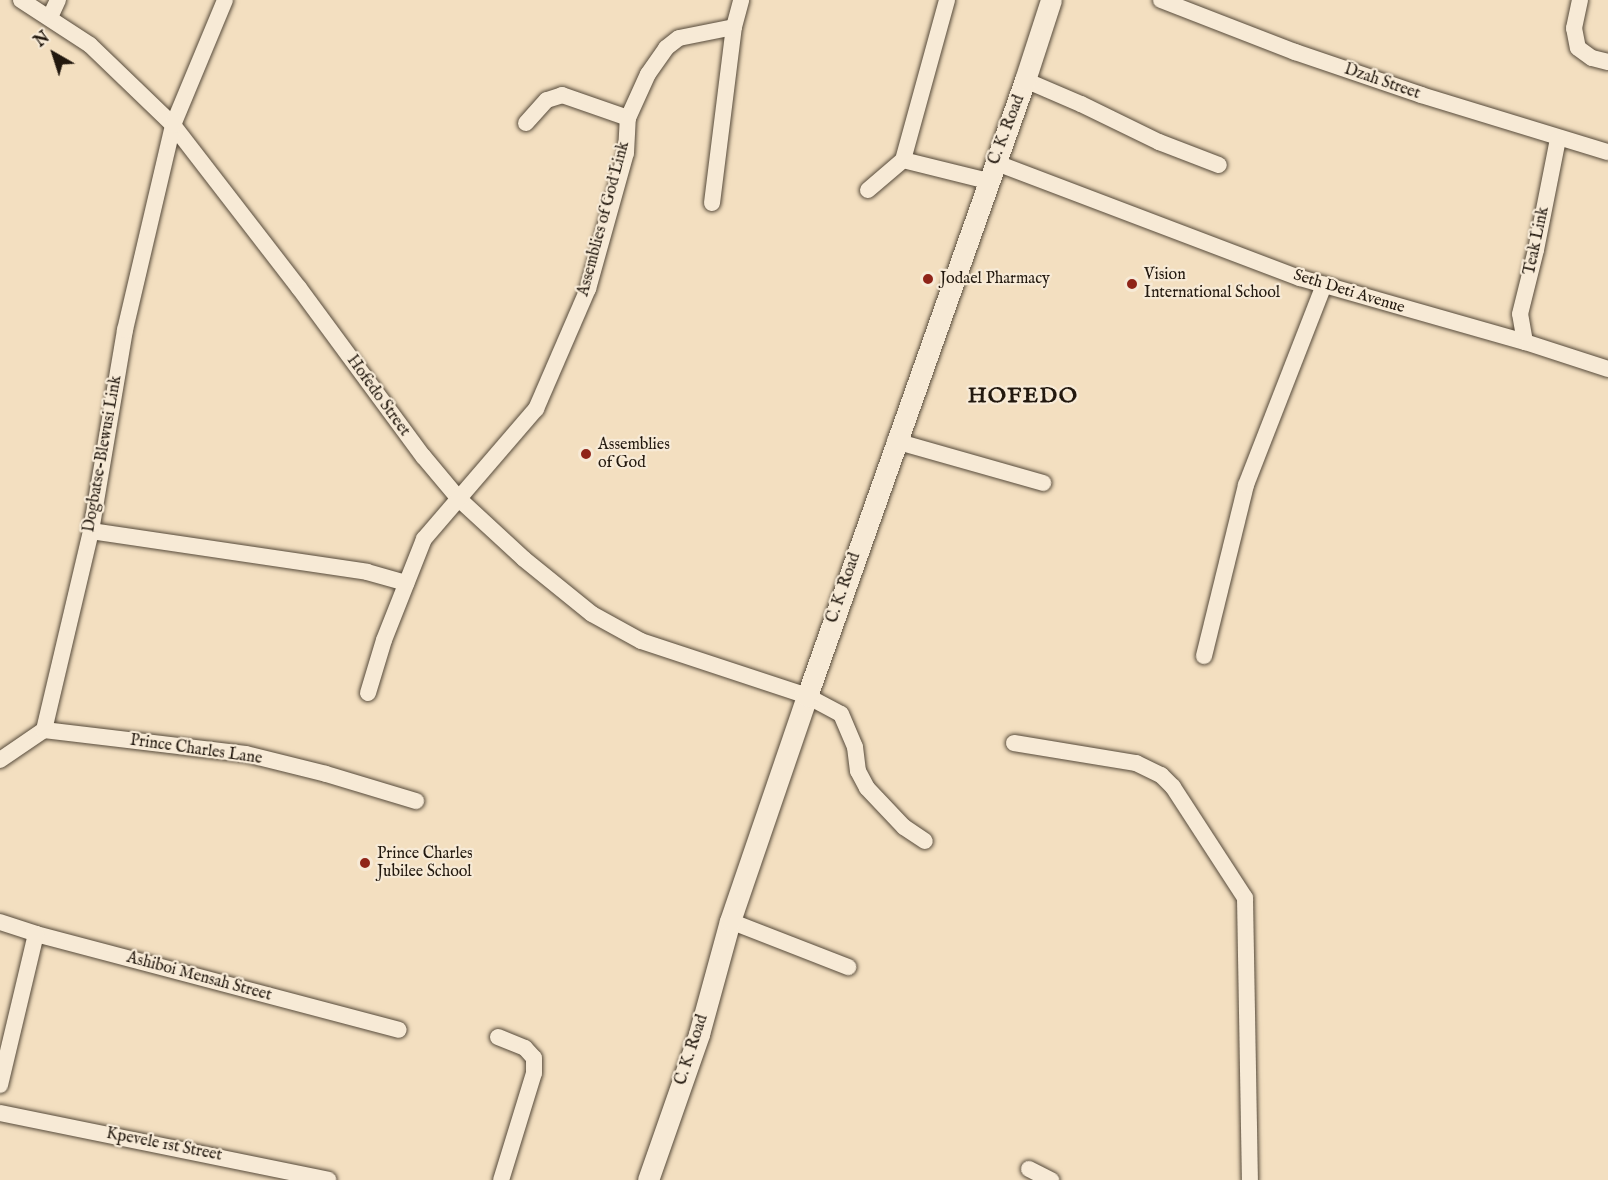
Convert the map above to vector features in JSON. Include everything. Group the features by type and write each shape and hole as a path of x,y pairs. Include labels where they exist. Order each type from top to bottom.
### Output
{"street":[{"name":"Hofedo Street","path":"21,0 90,45 173,125 423,456 459,499 524,560 592,614 641,641 807,696 841,714 855,747 858,771 867,788 904,827 925,841"},
{"path":"50,17 58,0"},
{"name":"Dogbatse-Blewusi Link","path":"44,730 91,531 125,330 173,125 225,0"},
{"path":"712,203 734,27 741,0"},
{"path":"868,190 903,160 947,0"},
{"name":"C. K. Road","path":"648,1180 699,1034 730,921 895,441 1025,80 1051,0"},
{"name":"Dzah Street","path":"1161,0 1305,56 1558,139 1608,152"},
{"path":"1580,0 1574,28 1578,48 1592,58 1608,62"},
{"path":"526,123 547,100 562,95 628,118 648,74 666,48 679,38 734,27"},
{"path":"1025,80 1082,104 1159,142 1219,165"},
{"name":"Assemblies of God Link","path":"368,693 384,640 424,539 536,409 588,289 626,153 628,118"},
{"name":"Teak Link","path":"1525,342 1520,314 1536,250 1558,139"},
{"name":"Seth Deti Avenue","path":"903,160 991,171 1324,285 1525,342 1608,369"},
{"path":"1204,656 1246,485 1324,285"},
{"path":"895,441 1043,483"},
{"path":"91,531 367,572 406,583"},
{"path":"0,760 44,730"},
{"name":"Prince Charles Lane","path":"44,730 246,754 326,774 416,801"},
{"path":"1014,743 1136,763 1161,775 1173,788 1245,898 1250,1180"},
{"path":"730,921 848,968"},
{"name":"Ashiboi Mensah Street","path":"0,922 36,934 399,1030"},
{"path":"0,1085 36,934"},
{"path":"498,1038 525,1048 534,1058 534,1073 501,1180"},
{"name":"Kpevele 1st Street","path":"0,1113 328,1180"},
{"path":"1029,1169 1051,1180"}],"place":[{"name":"Jodael Pharmacy","path":"928,279"},
{"name":"Vision International School","path":"1132,284"},
{"name":"Assemblies of God","path":"586,454"},
{"name":"Prince Charles Jubilee School","path":"365,863"}],"district":[{"name":"HOFEDO","path":"1023,397"}]}
